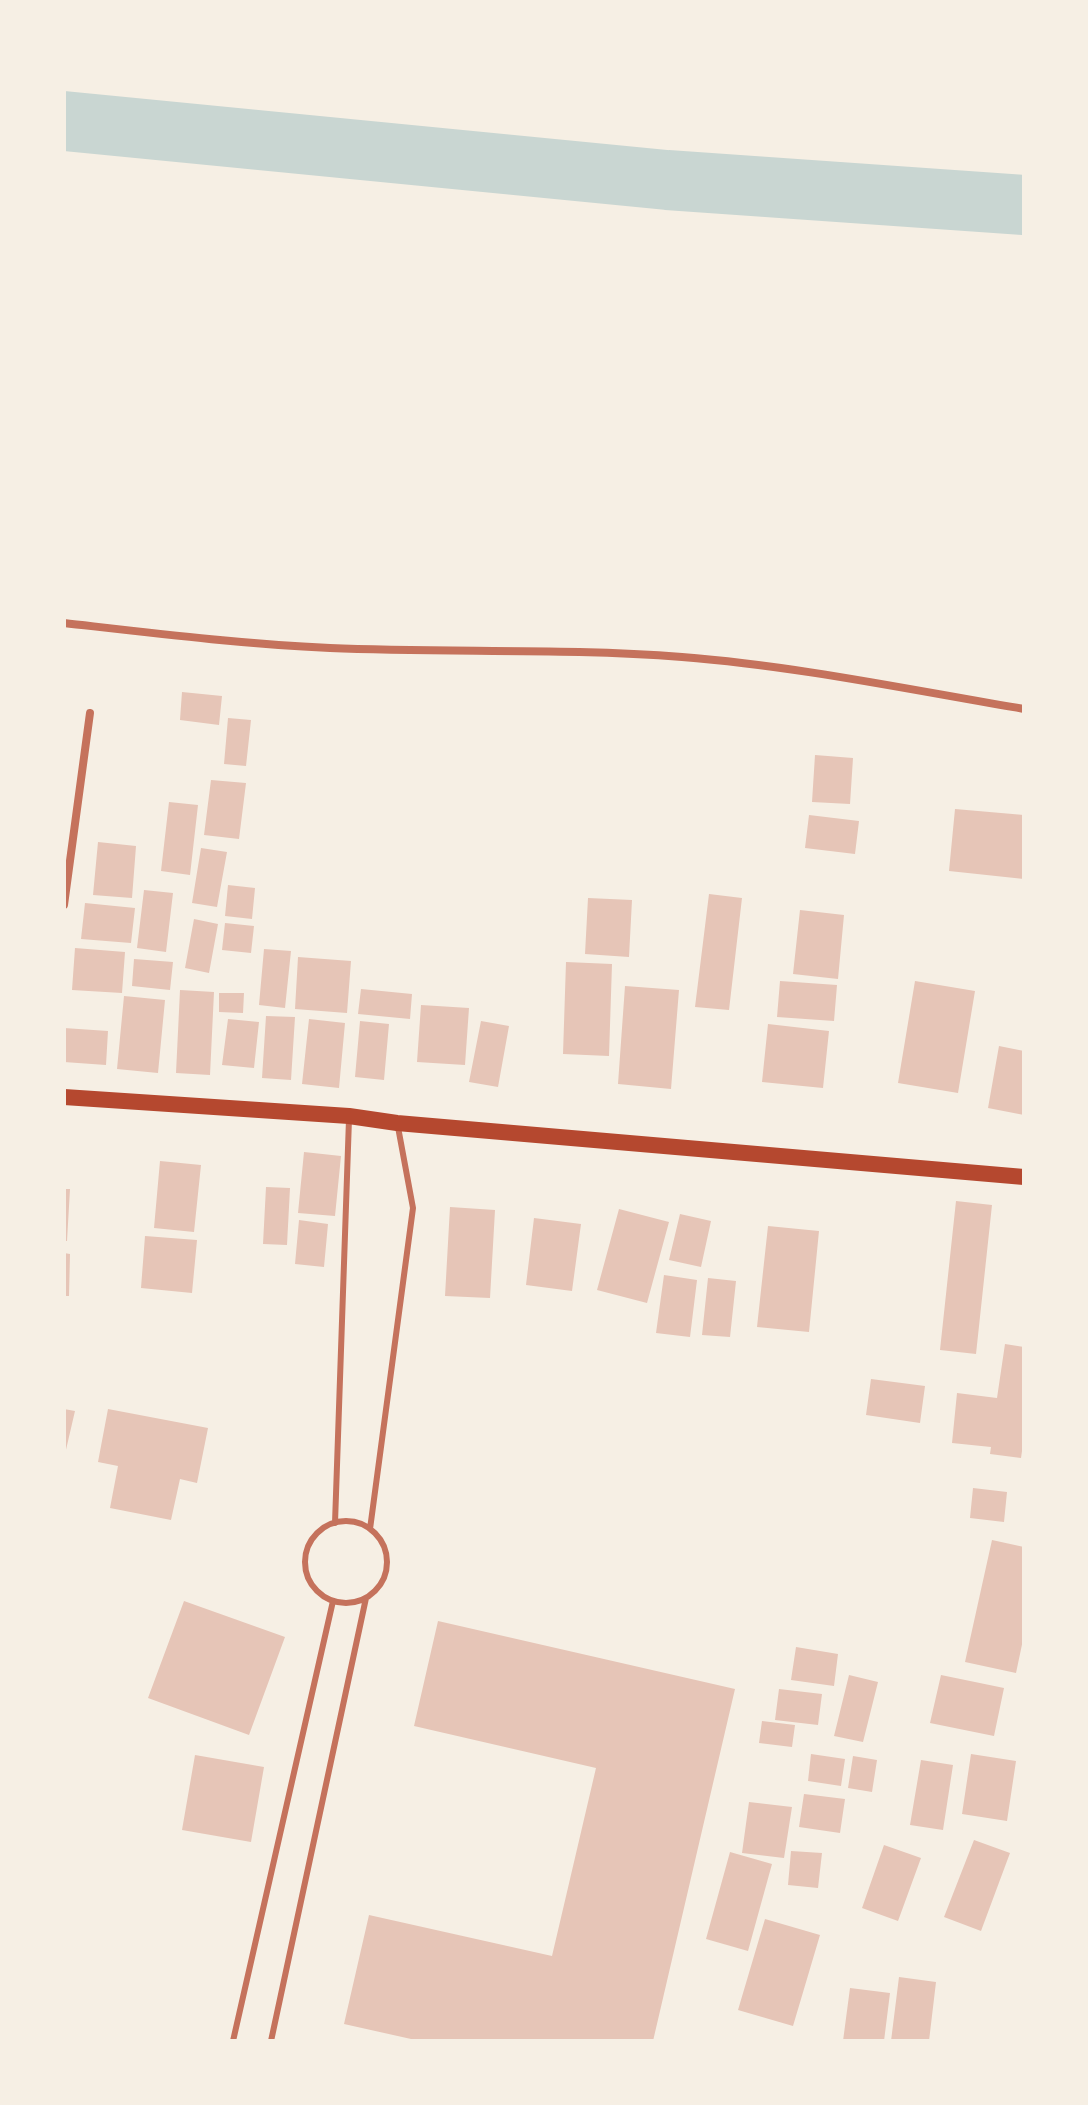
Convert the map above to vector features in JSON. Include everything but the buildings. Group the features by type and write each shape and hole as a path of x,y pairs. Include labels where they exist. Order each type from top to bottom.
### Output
{"main road":[{"path":"64,1097 349,1116 397,1123 1024,1177"}],"street":[{"path":"64,623 228,641 331,648 682,657 800,671 1024,709"},
{"path":"64,905 90,713"}],"lane":[{"path":"335,1523 349,1116"},
{"path":"370,1529 413,1208 397,1123"},
{"path":"353,1522 370,1529 386,1551 384,1578 377,1590 366,1598 344,1603 333,1601 316,1590 309,1581 305,1561 311,1541 335,1523 353,1522"},
{"path":"271,2041 366,1598"},
{"path":"233,2041 333,1601"}],"waterway":[{"path":"64,121 667,180 1024,205"}]}
